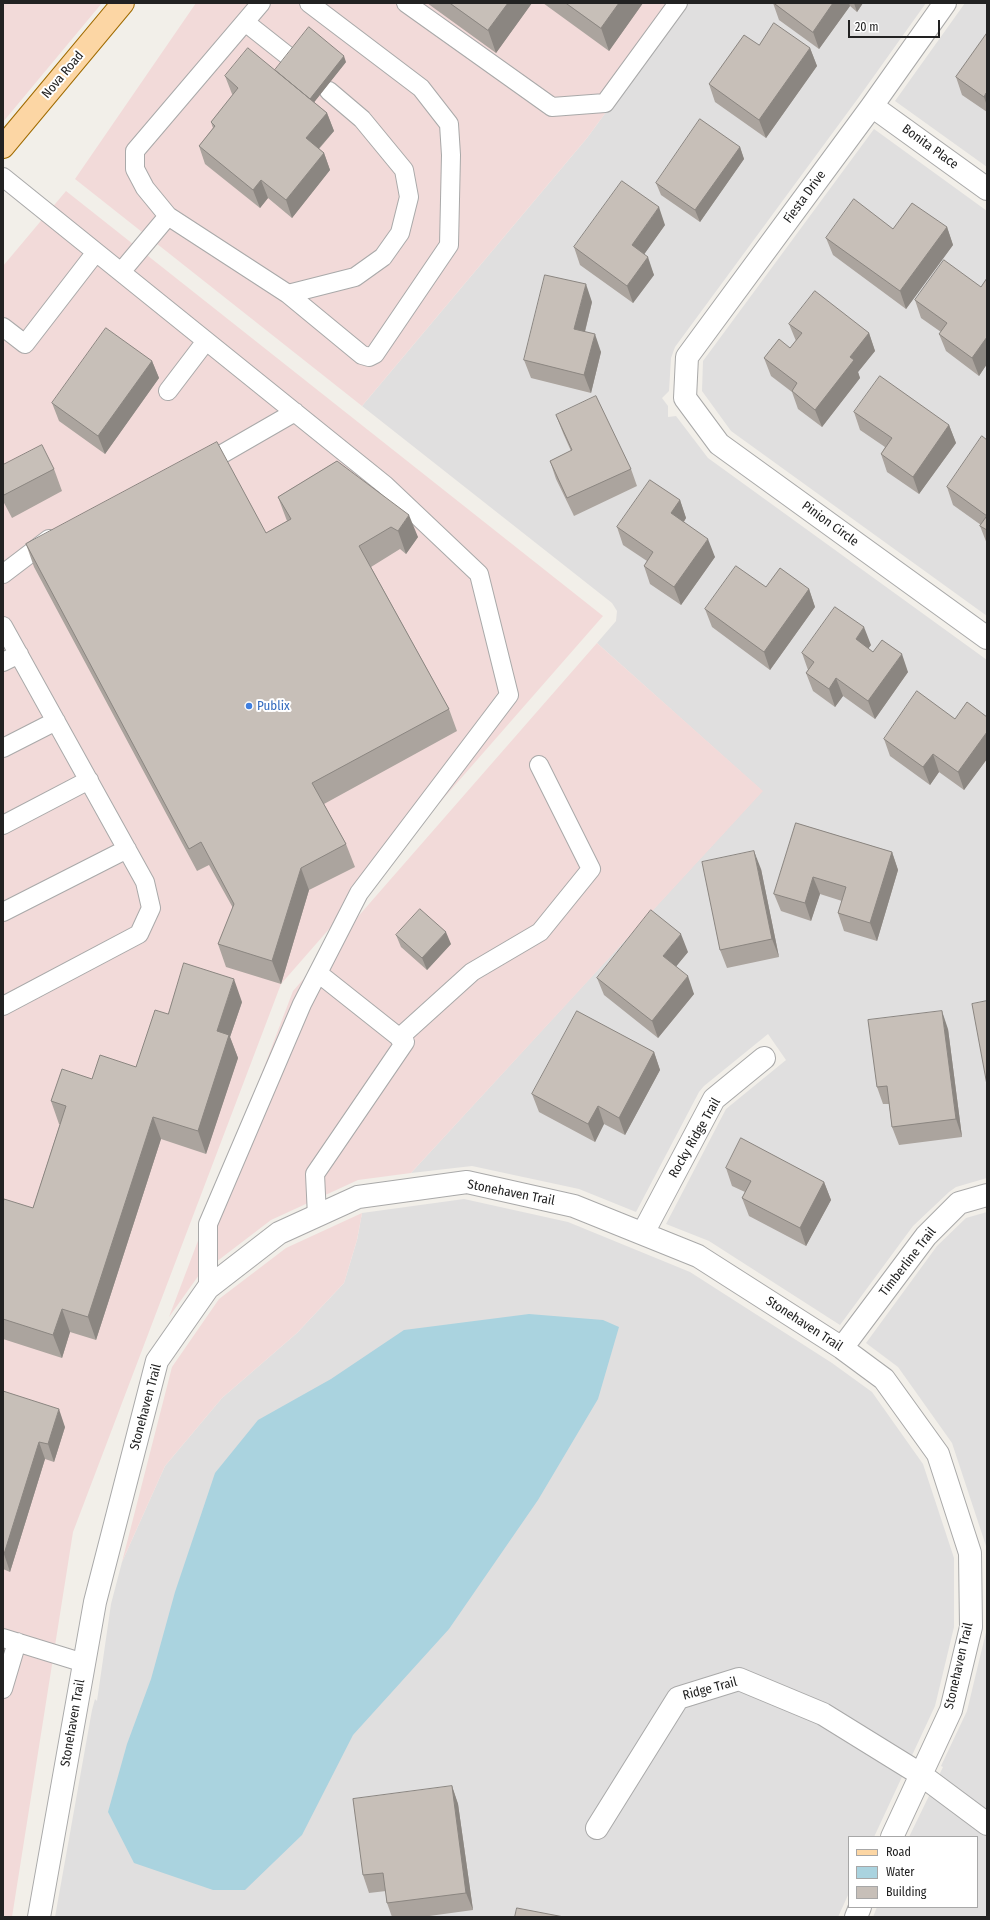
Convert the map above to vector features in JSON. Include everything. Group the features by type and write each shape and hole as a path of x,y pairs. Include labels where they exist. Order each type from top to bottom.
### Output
{"main road":[{"name":"Nova Road","path":"3,147 123,3"}],"street":[{"name":"Fiesta Drive","path":"685,398 687,357 872,106 945,3"},
{"name":"Bonita Place","path":"872,106 987,189"},
{"name":"Pinion Circle","path":"685,398 719,444 987,638"},
{"name":"Rocky Ridge Trail","path":"643,1233 714,1099 764,1058"},
{"name":"Stonehaven Trail","path":"39,1917 95,1602 157,1361 208,1288 279,1233 358,1197 467,1182 574,1206 698,1256 842,1348 884,1378 938,1454 970,1554 971,1627 951,1710 892,1836"},
{"name":"Timberline Trail","path":"842,1348 926,1236 959,1203 987,1195"},
{"name":"Ridge Trail","path":"597,1828 678,1698 739,1679 823,1714 920,1774 987,1824"}],"lane":[{"path":"261,3 135,151 135,169 145,188 168,216 288,294 362,355 369,357 375,354 449,245 451,154 449,124 421,88 309,3"},
{"path":"406,3 552,108 605,103 678,3"},
{"path":"245,22 288,56"},
{"path":"288,294 355,277 383,257 400,233 409,197 404,170 362,119 329,91"},
{"path":"3,177 385,485 479,574 509,695 359,893 302,1004 208,1224 208,1288"},
{"path":"121,272 168,216"},
{"path":"3,327 25,344 96,252"},
{"path":"168,391 206,341"},
{"path":"185,475 295,412"},
{"path":"3,574 52,537 66,530"},
{"path":"3,626 11,658 56,721 89,780 145,882 150,908 139,934 3,1006"},
{"path":"3,748 56,721"},
{"path":"399,1038 472,972 540,932 591,869 539,766"},
{"path":"3,824 89,780"},
{"path":"3,912 127,849"},
{"path":"318,974 405,1042 315,1174 318,1216"},
{"path":"3,1689 10,1640 84,1663"}],"shaded area":[{"path":"3,3 102,3 3,122"},
{"path":"196,3 686,3 587,138 362,406 75,179"},
{"path":"686,3 926,3 859,97 675,347 671,358 669,391 662,398 668,406 668,417 676,416 708,458 987,660 987,1178 956,1187 913,1226 840,1325 709,1241 666,1224 726,1109 786,1060 768,1034 704,1086 699,1092 636,1212 579,1189 472,1166 411,1173 762,791 597,643 616,621 617,611 612,603 362,406 587,138"},
{"path":"965,3 987,3 987,167 895,101"},
{"path":"874,129 987,211 987,616 731,431 702,391 703,361"},
{"path":"66,191 603,616 281,984 73,1532 12,1917 3,1917 3,266"},
{"path":"597,643 763,791 411,1173 358,1180 271,1220 199,1275 169,1317 293,991"},
{"path":"464,1199 568,1222 690,1272 832,1363 872,1392 923,1464 954,1558 954,1627 935,1706 874,1836 848,1836 848,1895 838,1917 55,1917 92,1710 95,1699 97,1701 111,1604 122,1562 165,1466 222,1398 297,1333 344,1283 357,1240 362,1213"},
{"path":"987,1212 987,1628 986,1546 952,1443 898,1367 866,1343 937,1246 966,1218"},
{"path":"362,1213 357,1240 344,1283 297,1333 222,1398 165,1466 122,1562 172,1367 219,1299 286,1248"},
{"path":"987,1628 987,1917 873,1917 877,1908 978,1908 978,1836 909,1836 943,1767 941,1766 967,1711"}],"water":[{"path":"529,1314 603,1320 619,1327 598,1399 538,1500 449,1629 353,1735 302,1835 245,1890 213,1890 134,1863 108,1812 127,1744 151,1679 175,1592 215,1473 258,1420 331,1379 404,1330"}],"building":[{"path":"450,3 508,3 488,30"},
{"path":"566,3 619,3 601,28"},
{"path":"774,3 833,3 813,32"},
{"path":"774,23 810,48 759,120 709,84 744,35 759,45"},
{"path":"309,27 344,56 310,99 275,70"},
{"path":"987,33 987,94 986,93 984,97 956,77"},
{"path":"248,48 327,113 306,138 324,153 286,200 261,180 253,190 199,146 215,126 211,122 238,88 225,76"},
{"path":"700,119 740,147 695,210 656,183"},
{"path":"622,181 659,207 632,245 648,257 627,286 574,247"},
{"path":"854,199 893,229 912,203 947,227 900,291 826,238"},
{"path":"944,260 981,287 987,278 987,337 972,358 939,334 947,323 915,300"},
{"path":"545,275 586,284 574,329 595,334 584,375 524,360"},
{"path":"815,291 869,333 850,357 854,360 815,410 792,391 797,383 764,358 779,339 790,348 802,333 789,324"},
{"path":"106,328 152,361 98,436 52,403"},
{"path":"880,376 949,425 913,477 881,454 892,438 854,412"},
{"path":"596,396 631,469 567,498 550,461 572,450 556,415"},
{"path":"982,436 987,440 987,516 947,487"},
{"path":"217,442 266,533 291,519 278,497 337,461 409,515 398,531 391,527 359,546 449,709 312,783 346,844 301,868 272,961 218,944 234,904 201,842 189,849 26,544"},
{"path":"42,445 54,469 4,495 3,465"},
{"path":"650,480 680,500 671,513 708,539 674,587 644,566 653,552 617,527"},
{"path":"987,516 987,530 980,526"},
{"path":"736,566 766,587 780,568 809,589 764,652 705,609"},
{"path":"835,607 864,627 856,639 873,652 882,640 902,654 868,701 836,678 829,689 806,673 814,662 802,653"},
{"path":"917,691 955,719 967,702 987,717 987,732 958,772 933,754 923,767 884,739"},
{"path":"796,823 892,852 870,923 838,913 846,887 813,877 805,903 774,894"},
{"path":"754,851 772,939 720,950 702,862"},
{"path":"420,909 446,932 422,958 396,935"},
{"path":"651,910 681,934 663,956 688,976 652,1021 597,978"},
{"path":"184,963 234,979 217,1031 229,1035 198,1131 153,1117 88,1317 62,1309 53,1335 3,1319 3,1203 4,1199 33,1208 66,1106 51,1101 62,1069 92,1079 100,1055 136,1067 155,1010 168,1014"},
{"path":"987,1001 987,1085 972,1004"},
{"path":"577,1011 654,1052 619,1118 598,1106 588,1124 532,1094"},
{"path":"942,1011 956,1119 892,1127 887,1086 877,1087 868,1020"},
{"path":"741,1138 824,1182 800,1228 742,1198 751,1181 726,1168"},
{"path":"3,1391 59,1409 48,1444 39,1442 4,1554 3,1554"},
{"path":"452,1786 466,1893 387,1903 383,1873 363,1875 353,1799"},
{"path":"517,1908 564,1917 515,1917"}],"place":[{"name":"Publix","path":"249,706"}]}
